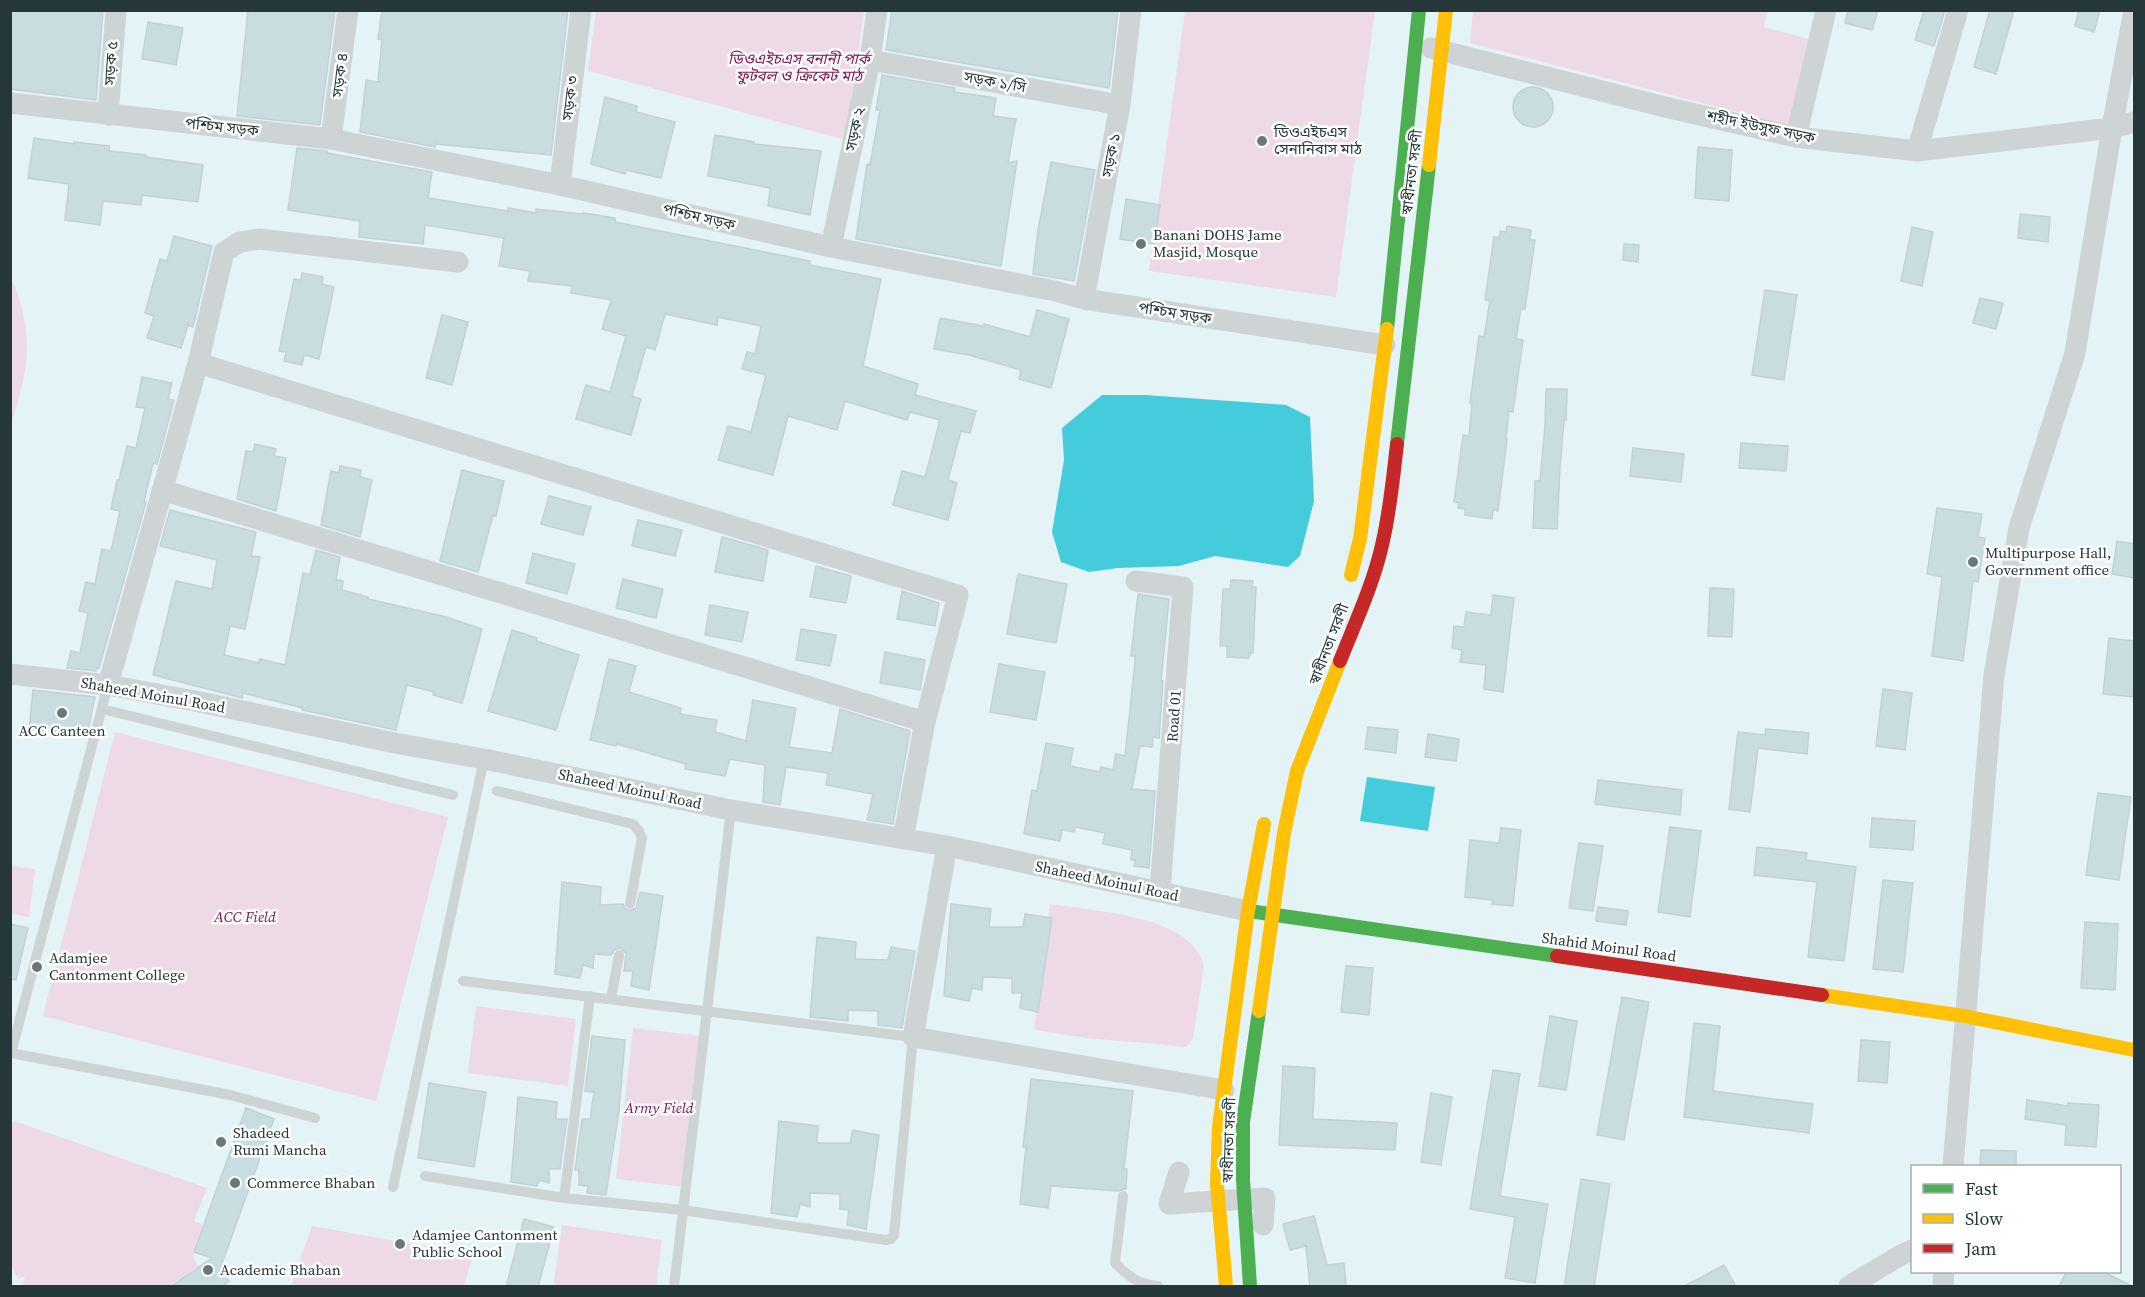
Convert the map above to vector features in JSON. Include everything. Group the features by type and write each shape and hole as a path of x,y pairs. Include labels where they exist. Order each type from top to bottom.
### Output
{"main road":[{"name":"স্বাধীনতা সরণী","path":"1348,587 1360,539 1385,345 1419,10"},
{"name":"স্বাধীনতা সরণী","path":"1250,1287 1243,1180 1243,1122 1284,833 1297,771 1368,590 1382,545 1392,490 1446,10"},
{"name":"স্বাধীনতা সরণী","path":"1226,1287 1217,1184 1219,1127 1248,911 1268,808"},
{"name":"Shahid Moinul Road","path":"1248,911 1964,1016 2134,1050"}],"street":[{"name":"সড়ক ৫","path":"108,115 116,10"},
{"name":"সড়ক ৪","path":"332,140 348,10"},
{"name":"সড়ক ৩","path":"560,185 580,10"},
{"name":"সড়ক ২","path":"831,247 870,60 878,10"},
{"name":"সড়ক ১","path":"1084,299 1120,105 1131,10"},
{"path":"1796,137 1826,10"},
{"path":"1917,151 1958,10"},
{"path":"1953,1165 1994,675 2019,528 2075,352 2134,10"},
{"name":"শহীদ ইউসুফ সড়ক","path":"1416,46 1442,49 1670,108 1796,137 1917,151 2112,128 2134,122"},
{"name":"সড়ক ১/সি","path":"870,60 1120,105"},
{"name":"পশ্চিম সড়ক","path":"10,103 332,140 560,185 831,247 1084,299 1385,345"},
{"path":"108,685 198,363 224,252 240,242 259,239 458,262"},
{"path":"198,363 958,595 925,722 903,839"},
{"path":"162,490 925,722"},
{"name":"Road 01","path":"1136,581 1184,587 1160,892"},
{"name":"Shaheed Moinul Road","path":"10,674 108,685 195,701 730,810 947,846 1248,911"},
{"path":"947,846 913,1037 1224,1090"},
{"path":"1179,1172 1169,1204 1265,1198 1263,1225"},
{"path":"1849,1287 1911,1250"}],"lane":[{"path":"108,685 11,1053 230,1095 315,1118"},
{"path":"102,710 453,795"},
{"path":"393,1187 484,759"},
{"path":"497,791 633,824 642,838 630,904"},
{"path":"674,1287 730,810"},
{"path":"611,999 619,955"},
{"path":"425,1176 564,1198 682,1210 886,1240 891,1239 894,1235 913,1037 463,981"},
{"path":"564,1198 590,996"},
{"path":"1123,1196 1115,1263 1131,1279 1158,1287"}],"green space":[{"path":"1473,10 1768,11 1764,27 1817,41 1796,127 1470,43"},
{"name":"ডিওএইচএস বনানী পার্ক ফুটবল ও ক্রিকেট মাঠ","path":"596,11 864,11 846,140 588,71"},
{"name":"ডিওএইচএস সেনানিবাস মাঠ","path":"1185,11 1375,11 1336,297 1149,271"},
{"path":"11,278 23,314 27,350 22,386 11,422"},
{"name":"ACC Field","path":"115,732 448,817 376,1101 43,1016"},
{"path":"11,866 35,869 29,917 11,914"},
{"path":"1050,904 1139,918 1181,936 1196,949 1204,966 1193,1038 1186,1047 1087,1038 1034,1030"},
{"path":"476,1006 576,1019 568,1086 468,1073"},
{"name":"Army Field","path":"633,1028 703,1036 685,1187 616,1179"},
{"path":"14,1121 207,1188 194,1221 203,1225 194,1251 198,1266 169,1286 28,1286 23,1284 25,1278 18,1279 11,1266 10,1126"},
{"path":"562,1225 662,1240 656,1286 553,1286"},
{"path":"312,1226 473,1255 464,1286 291,1286"}],"water":[{"path":"1102,395 1145,395 1286,405 1310,417 1314,501 1300,556 1288,567 1215,556 1179,566 1118,568 1089,572 1061,562 1052,532 1064,460 1062,428"},
{"path":"1367,777 1435,787 1428,831 1360,821"}],"building":[{"path":"10,10 103,10 96,100 10,89"},
{"path":"248,10 335,10 320,125 237,116"},
{"path":"382,10 568,10 551,155 435,144 435,147 360,132 366,80 378,82 382,40 378,39"},
{"path":"892,10 1118,10 1109,88 886,50"},
{"path":"1848,10 1878,10 1872,30 1845,23"},
{"path":"1924,10 1945,10 1934,46 1915,40"},
{"path":"1990,10 2014,10 1996,74 1974,67"},
{"path":"2079,10 2100,10 2094,32 2075,26"},
{"path":"148,22 183,28 176,65 142,59"},
{"path":"882,75 955,88 954,92 996,98 993,116 1016,119 1008,163 1017,161 1001,266 856,239 867,164 870,165 880,110 876,110"},
{"path":"1533,87 1541,88 1547,93 1552,99 1552,115 1547,121 1541,126 1533,127 1525,126 1519,121 1514,115 1513,107 1514,99 1519,93 1525,88"},
{"path":"605,97 637,106 636,112 675,122 661,178 626,170 625,174 591,164"},
{"path":"715,135 754,142 754,144 821,151 810,215 768,206 770,188 708,176"},
{"path":"34,138 109,146 109,151 203,165 198,202 142,195 141,205 103,201 100,225 65,220 69,184 28,178"},
{"path":"1698,147 1732,150 1729,201 1695,198"},
{"path":"297,148 327,151 327,153 432,172 428,198 508,211 508,208 536,213 536,209 615,218 615,222 810,261 810,265 881,279 863,366 918,384 915,395 976,411 970,433 961,431 948,480 957,483 948,520 893,505 902,471 925,477 940,420 910,412 907,420 845,401 837,430 788,416 773,475 718,460 728,426 751,432 766,375 742,369 747,352 755,354 761,326 718,317 717,325 665,314 655,350 646,347 632,396 641,399 631,435 576,419 586,385 610,392 626,336 602,329 611,300 571,293 572,286 528,281 530,271 499,266 504,238 425,225 423,244 359,237 360,221 288,210"},
{"path":"1051,162 1095,170 1074,281 1033,274 1038,230"},
{"path":"1126,199 1160,205 1154,244 1120,239"},
{"path":"2020,214 2050,217 2048,242 2018,238"},
{"path":"1507,226 1531,230 1530,240 1535,240 1525,309 1521,309 1516,339 1523,340 1513,412 1509,411 1498,511 1493,510 1492,519 1465,515 1465,509 1458,508 1459,503 1454,502 1463,435 1469,436 1472,404 1470,403 1479,336 1484,337 1490,301 1485,300 1494,237 1499,238 1500,231 1506,232"},
{"path":"1912,227 1933,232 1922,286 1901,281"},
{"path":"174,236 212,246 193,327 188,325 181,348 147,338 154,316 145,313 160,259 167,261"},
{"path":"1624,244 1639,245 1638,262 1623,260"},
{"path":"302,273 323,277 322,284 334,287 319,359 304,355 302,365 284,361 286,352 279,351 294,279 301,280"},
{"path":"1765,290 1797,295 1784,380 1752,375"},
{"path":"1980,298 2003,303 1996,329 1973,323"},
{"path":"1037,310 1069,319 1051,388 1019,379 1021,370 969,355 934,349 940,318 984,326 984,324 1030,337"},
{"path":"442,315 468,322 452,385 426,378"},
{"path":"142,377 172,383 168,399 174,400 157,464 153,463 144,502 146,502 99,668 96,671 67,668 71,651 80,653 88,613 79,611 86,582 95,584 102,549 111,551 120,511 111,509 117,480 119,480 127,446 136,448 145,408 136,407"},
{"path":"1546,389 1567,389 1557,529 1533,528 1535,481 1540,481"},
{"path":"1741,443 1788,446 1786,471 1739,468"},
{"path":"255,444 276,449 274,456 286,458 276,511 237,499 246,451 253,452"},
{"path":"1633,448 1684,454 1681,482 1630,476"},
{"path":"340,466 361,470 360,477 372,480 360,537 321,525 331,471 339,473"},
{"path":"462,470 504,481 496,516 493,515 478,572 440,561"},
{"path":"549,496 591,507 583,535 541,524"},
{"path":"1937,508 1982,514 1978,537 1985,538 1978,582 1973,581 1963,661 1932,656 1942,577 1927,574"},
{"path":"170,510 256,532 251,556 260,557 245,629 230,626 224,655 259,663 260,659 285,665 303,573 310,575 316,550 340,557 336,580 343,581 342,590 368,597 368,599 446,617 482,629 462,703 407,685 396,730 302,710 303,708 243,693 242,698 153,675 176,581 212,589 217,560 160,546"},
{"path":"638,520 682,530 675,556 632,546"},
{"path":"722,537 768,550 763,581 715,572"},
{"path":"2117,541 2134,544 2134,578 2112,574"},
{"path":"533,553 575,564 567,594 526,583"},
{"path":"816,566 851,576 846,603 810,597"},
{"path":"1018,574 1067,584 1056,643 1007,634"},
{"path":"623,579 663,589 656,618 616,608"},
{"path":"1231,580 1253,581 1252,587 1256,587 1253,653 1250,653 1249,658 1227,657 1227,646 1220,646 1223,589 1230,589"},
{"path":"1710,588 1734,589 1732,637 1708,636"},
{"path":"902,591 939,603 935,626 897,619"},
{"path":"1138,594 1169,599 1161,681 1163,681 1159,738 1153,737 1152,747 1140,746 1132,789 1155,791 1149,868 1134,866 1135,860 1131,860 1132,850 1103,844 1105,833 1075,827 1074,832 1062,830 1060,841 1024,834 1032,790 1037,791 1046,743 1073,748 1070,766 1100,772 1101,767 1113,770 1116,754 1125,756 1135,662 1135,656 1131,656"},
{"path":"1493,595 1514,598 1503,692 1484,689 1486,665 1460,662 1462,650 1452,648 1454,626 1464,627 1466,612 1491,615"},
{"path":"710,605 748,612 742,642 705,635"},
{"path":"801,629 836,635 830,666 796,660"},
{"path":"512,630 537,638 536,641 579,655 556,730 488,711"},
{"path":"2109,638 2134,641 2134,697 2103,694"},
{"path":"885,652 925,660 920,690 880,683"},
{"path":"609,659 636,666 629,692 681,708 680,714 717,720 715,732 746,741 753,700 796,708 789,747 832,753 840,709 910,731 893,824 867,820 873,794 826,785 828,773 786,767 780,805 763,802 765,765 730,759 725,776 685,769 686,764 617,744 616,746 590,740"},
{"path":"999,664 1045,672 1036,720 990,712"},
{"path":"1883,689 1912,693 1905,750 1876,746"},
{"name":"ACC Canteen","path":"33,690 95,697 87,736 29,730"},
{"path":"1368,727 1398,730 1396,753 1365,749"},
{"path":"1766,729 1809,733 1807,754 1758,748 1750,812 1729,809 1738,732 1765,735"},
{"path":"1428,734 1459,739 1456,761 1425,757"},
{"path":"1598,780 1682,790 1680,815 1595,804"},
{"path":"2098,793 2131,797 2119,880 2086,875"},
{"path":"1872,818 1915,821 1913,850 1870,847"},
{"path":"1670,827 1701,831 1690,917 1658,912"},
{"path":"1501,828 1521,830 1513,906 1492,904 1493,900 1465,897 1470,840 1499,843"},
{"path":"1579,843 1603,846 1593,911 1569,908"},
{"path":"1757,847 1807,853 1806,860 1856,867 1844,961 1808,957 1817,882 1754,875"},
{"path":"1883,880 1913,883 1903,972 1873,969"},
{"path":"562,882 601,887 600,905 623,904 629,911 636,908 640,892 663,896 649,990 631,986 633,971 624,971 626,953 620,948 614,950 611,955 594,954 593,968 583,965 580,978 555,974"},
{"path":"951,904 991,909 989,927 1023,927 1025,914 1052,918 1038,1012 1020,1008 1022,993 1012,993 1012,978 983,977 982,990 972,988 969,1001 944,996"},
{"path":"1598,907 1628,911 1626,925 1596,921"},
{"path":"2085,922 2118,924 2115,990 2081,988"},
{"path":"10,924 28,928 16,980 10,979"},
{"path":"817,937 856,942 855,959 888,960 891,947 915,951 902,1028 878,1025 878,1011 848,1010 848,1021 810,1017"},
{"path":"1346,966 1373,968 1369,1015 1341,1012"},
{"path":"1622,997 1649,1002 1624,1140 1597,1135"},
{"path":"1550,1016 1577,1021 1566,1090 1539,1086"},
{"path":"1694,1023 1720,1026 1713,1091 1813,1104 1809,1133 1684,1117"},
{"path":"592,1036 625,1040 619,1111 606,1195 587,1193 588,1186 579,1185 579,1170 575,1170 582,1119 590,1119 594,1092 585,1091"},
{"path":"1861,1040 1890,1042 1887,1083 1858,1081"},
{"path":"1283,1066 1315,1068 1313,1119 1397,1123 1395,1150 1279,1145"},
{"path":"1493,1070 1520,1074 1500,1196 1548,1204 1535,1283 1505,1278 1515,1217 1470,1209"},
{"path":"1031,1079 1133,1091 1124,1169 1127,1169 1126,1189 1118,1191 1051,1186 1048,1208 1020,1204 1026,1147 1023,1147"},
{"path":"429,1083 486,1092 474,1167 418,1158"},
{"path":"1431,1093 1452,1097 1441,1165 1421,1162"},
{"path":"518,1097 557,1102 556,1119 567,1119 560,1169 549,1169 549,1183 539,1180 537,1186 511,1182"},
{"path":"2027,1100 2068,1106 2068,1103 2099,1105 2096,1147 2065,1145 2066,1125 2025,1119"},
{"name":"Commerce Bhaban","path":"246,1108 274,1119 220,1269 229,1281 221,1287 170,1287 212,1258 194,1252"},
{"path":"779,1121 818,1126 817,1143 850,1143 853,1130 879,1135 866,1229 847,1225 849,1210 840,1209 840,1194 810,1193 810,1207 800,1204 797,1217 771,1213"},
{"path":"1981,1150 2016,1151 2016,1165 1980,1165"},
{"path":"1581,1179 1610,1184 1594,1287 1564,1287"},
{"path":"1314,1216 1327,1265 1344,1263 1346,1287 1310,1287 1306,1246 1290,1250 1283,1224"},
{"path":"524,1219 554,1227 538,1287 506,1287"},
{"path":"1724,1265 1736,1287 1683,1287"},
{"path":"2066,1273 2106,1273 2134,1287 2059,1287"}],"traffic: fast":[{"path":"1387,329 1419,10"},
{"path":"1397,444 1429,165"},
{"path":"1249,911 1557,956"},
{"path":"1250,1286 1243,1180 1243,1122 1259,1011"}],"traffic: slow":[{"path":"1429,165 1446,10"},
{"path":"1351,575 1360,539 1387,329"},
{"path":"1259,1011 1284,833 1297,771 1340,661"},
{"path":"1226,1286 1217,1184 1219,1127 1248,911 1264,824"},
{"path":"1822,995 1964,1016 2134,1050"}],"traffic: jam":[{"path":"1340,661 1378,560 1385,533 1397,444"},
{"path":"1557,956 1822,995"}],"place":[{"name":"ডিওএইচএস সেনানিবাস মাঠ","path":"1262,141"},
{"name":"Banani DOHS Jame Masjid, Mosque","path":"1141,244"},
{"name":"Multipurpose Hall, Government office","path":"1973,562"},
{"name":"ACC Canteen","path":"62,713"},
{"name":"Adamjee Cantonment College","path":"37,967"},
{"name":"Shadeed Rumi Mancha","path":"221,1142"},
{"name":"Commerce Bhaban","path":"235,1183"},
{"name":"Adamjee Cantonment Public School","path":"400,1244"},
{"name":"Academic Bhaban","path":"208,1270"}]}
